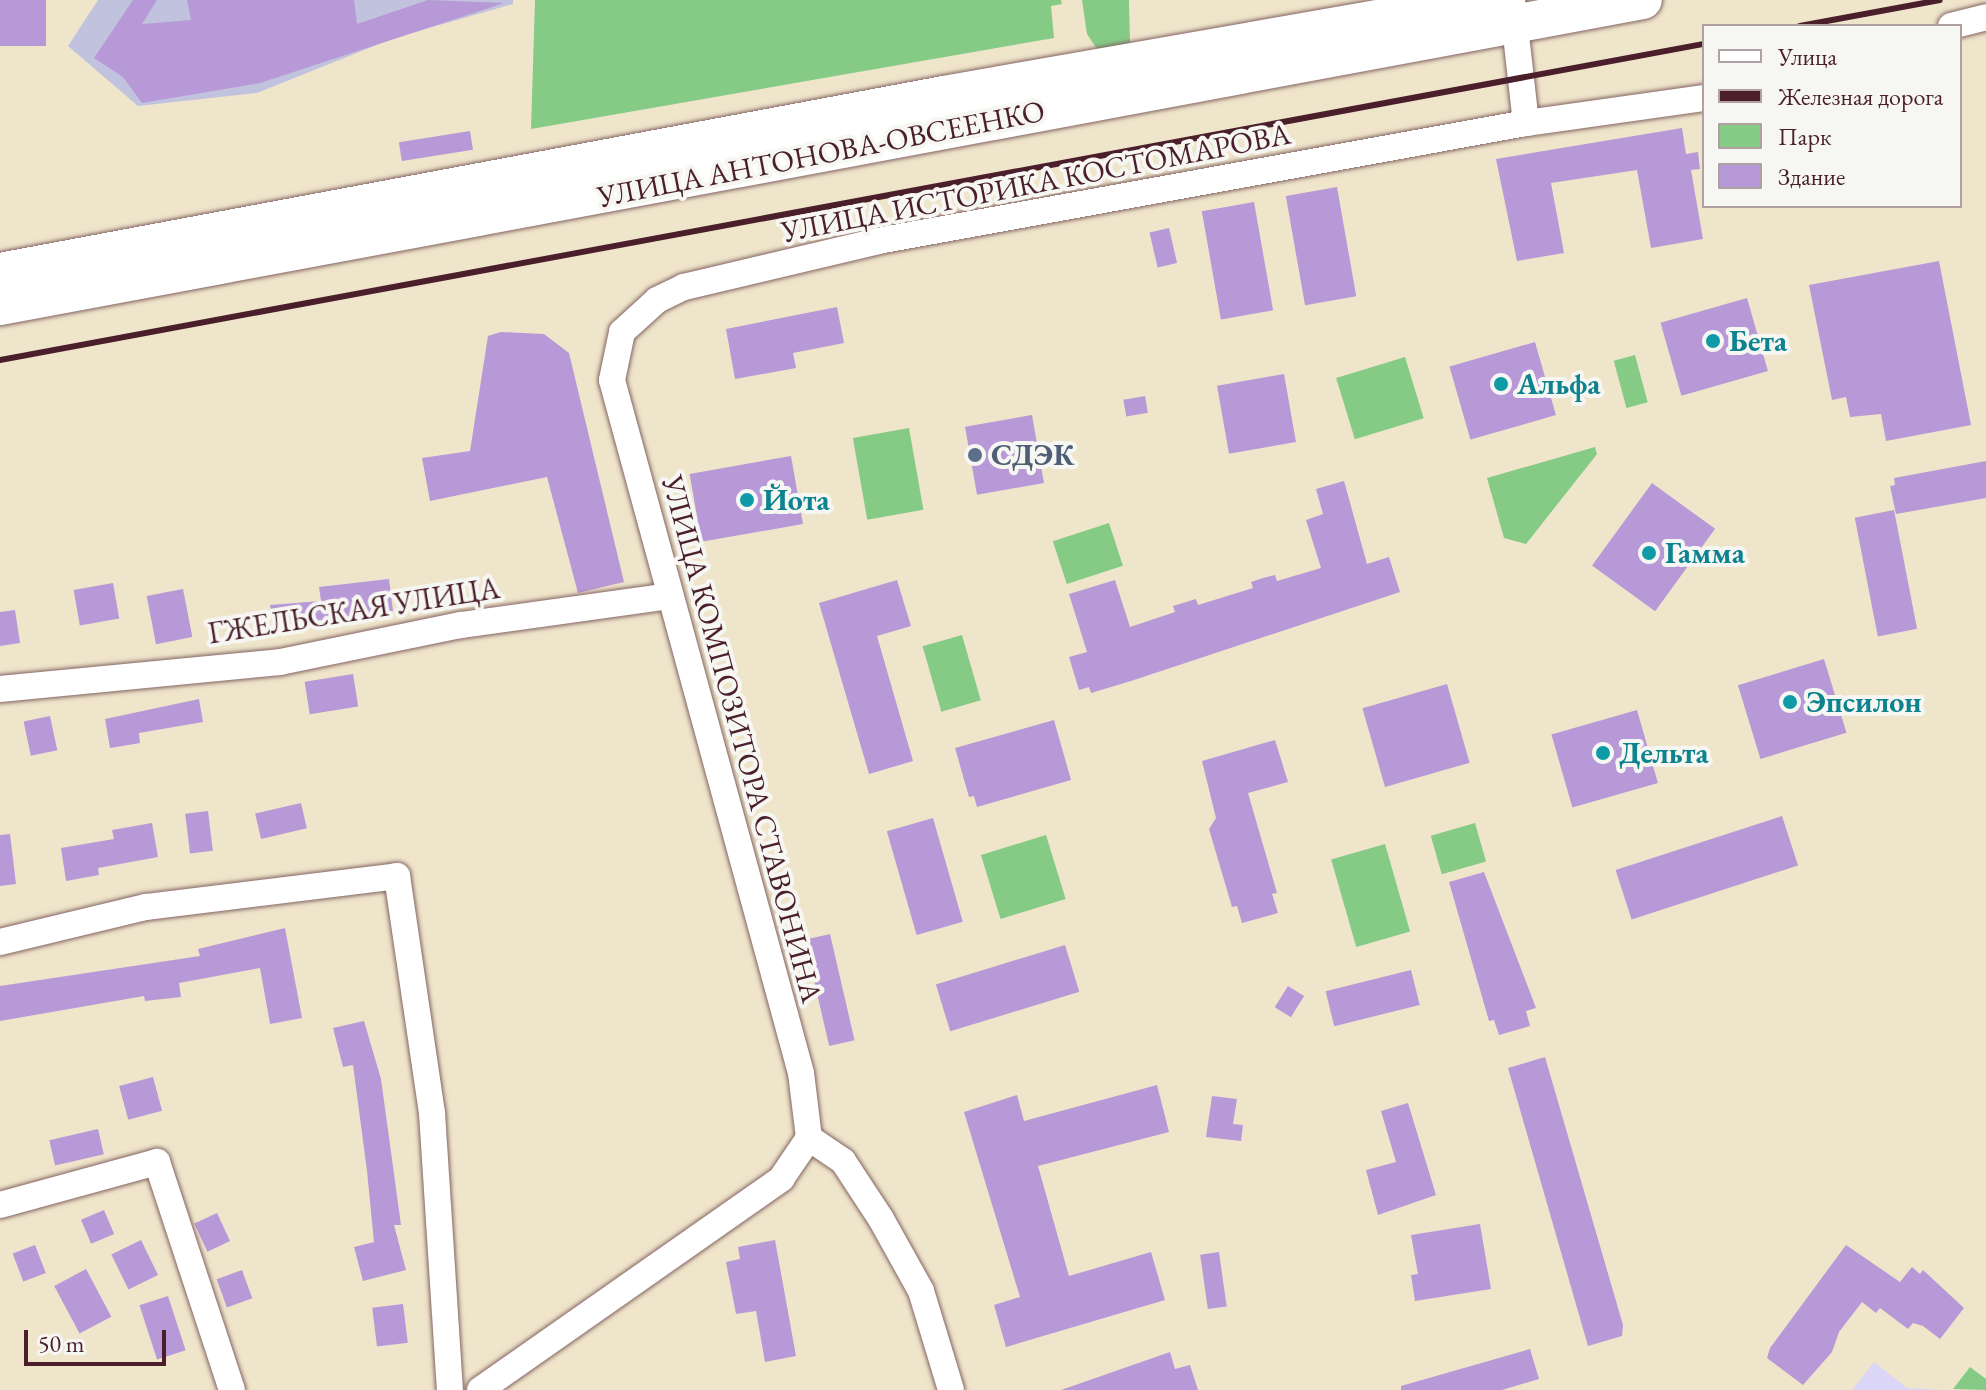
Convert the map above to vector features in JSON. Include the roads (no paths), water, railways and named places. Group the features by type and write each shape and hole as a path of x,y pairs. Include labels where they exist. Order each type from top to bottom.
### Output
{"highway":[{"name":"УЛИЦА АНТОНОВА-ОВСЕЕНКО","path":"0,272 929,98 1505,7 1643,0"},
{"name":"УЛИЦА АНТОНОВА-ОВСЕЕНКО","path":"0,306 772,165 1505,7"}],"street":[{"path":"1505,7 1526,123"},
{"path":"1959,24 1986,17"},
{"name":"УЛИЦА ИСТОРИКА КОСТОМАРОВА","path":"612,380 622,332 657,300 684,287 878,241 1526,123 1702,98"},
{"name":"УЛИЦА КОМПОЗИТОРА СТАВОНИНА","path":"612,380 809,1126"},
{"name":"ГЖЕЛЬСКАЯ УЛИЦА","path":"0,689 280,662 461,625 669,596"},
{"path":"0,942 146,907 397,876 432,1113 450,1390"},
{"path":"480,1390 781,1179 809,1126 843,1161 881,1219 921,1291 951,1390"},
{"path":"0,1205 157,1162 232,1390"}],"railway":[{"path":"1811,24 1940,0"},
{"path":"0,360 1702,44"}],"place":[{"name":"Бета","path":"1713,341"},
{"name":"Альфа","path":"1501,384"},
{"name":"СДЭК","path":"975,455"},
{"name":"Йота","path":"747,500"},
{"name":"Гамма","path":"1649,553"},
{"name":"Эпсилон","path":"1790,702"},
{"name":"Дельта","path":"1603,753"}]}
